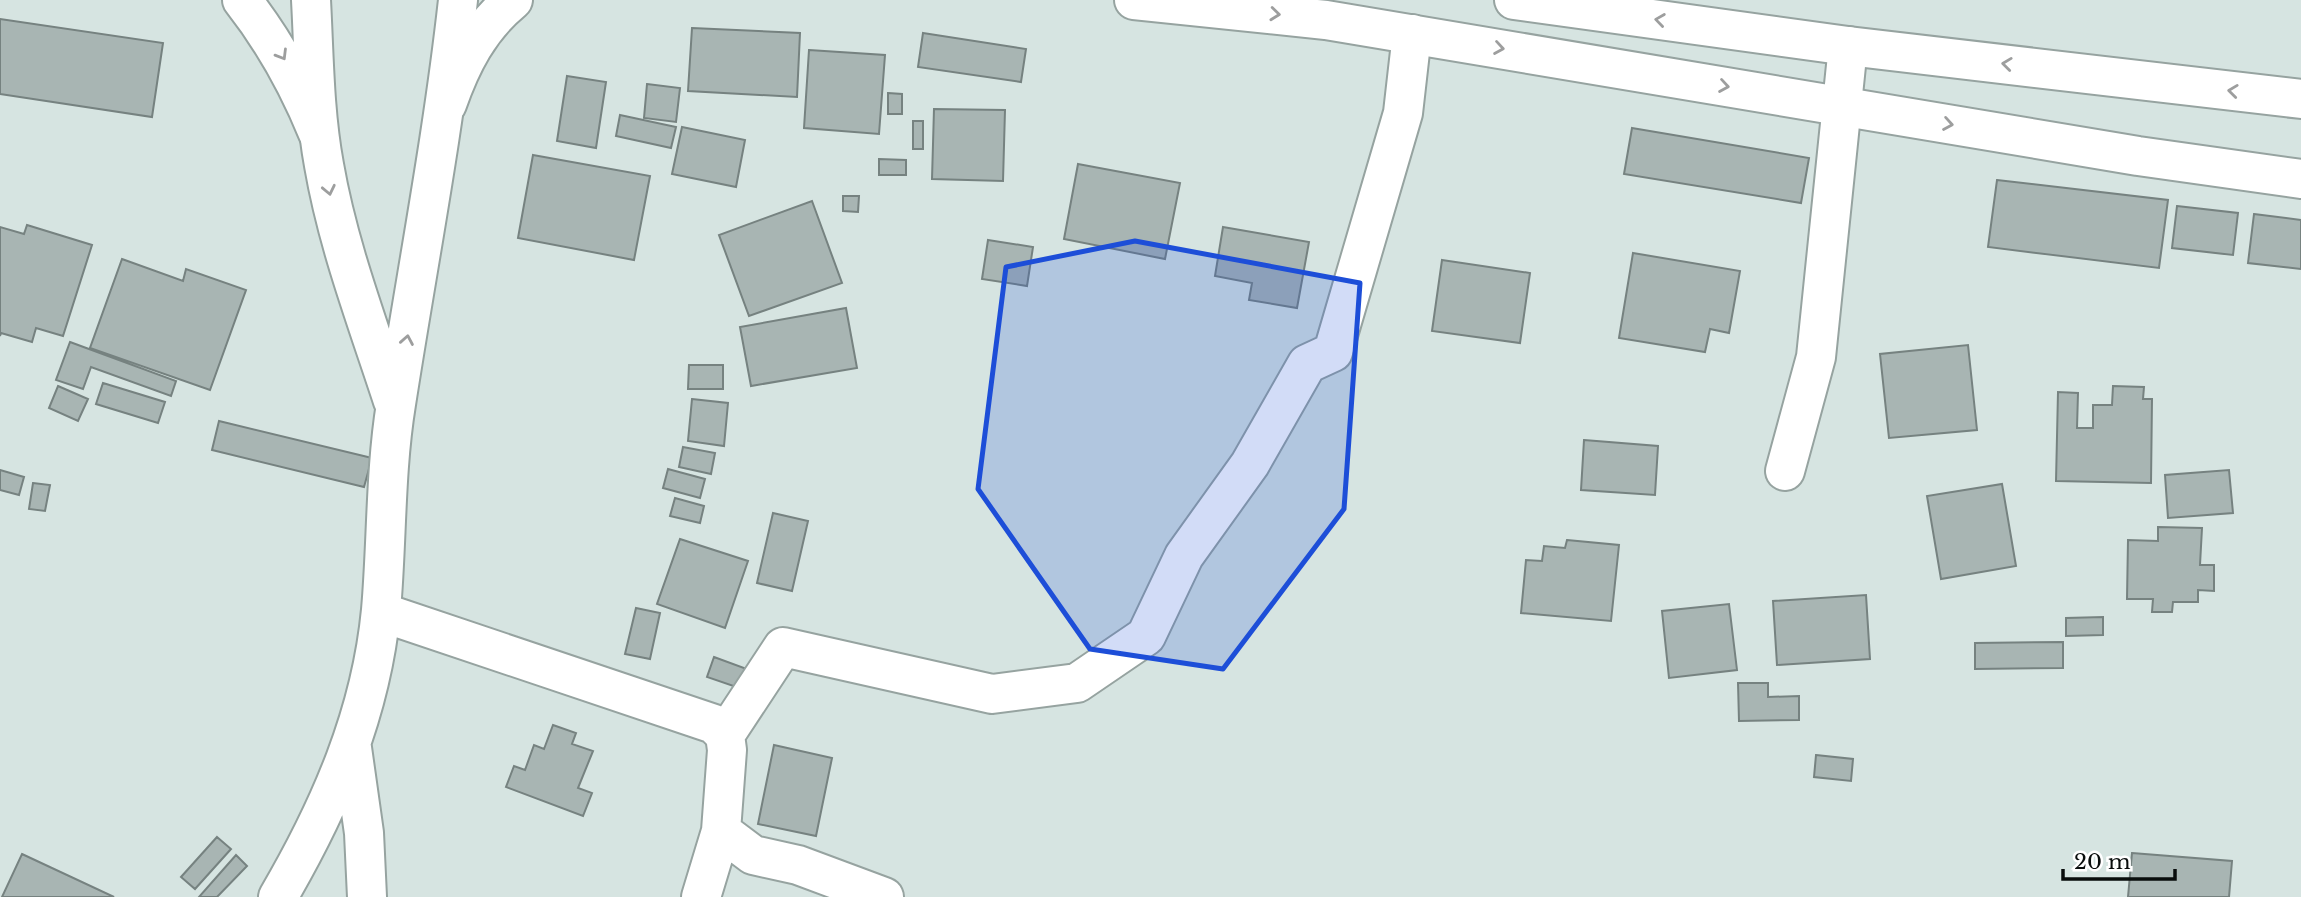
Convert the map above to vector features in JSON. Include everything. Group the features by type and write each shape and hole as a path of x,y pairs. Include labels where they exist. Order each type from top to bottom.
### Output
{"street":[{"path":"242,0 269,34 298,81 318,133"},
{"path":"310,0 318,133 339,232 395,407"},
{"path":"278,897 309,844 352,748 375,654 381,612 395,407 447,104 458,0"},
{"path":"447,104 460,66 482,31 513,0"},
{"path":"1133,0 1326,20 2138,156 2301,178"},
{"path":"1514,0 1849,46 2301,99"},
{"path":"725,735 783,647 992,694 1077,683 1146,636 1184,556 1250,464 1307,364 1333,352 1403,113 1412,34"},
{"path":"1785,471 1816,357 1849,46"},
{"path":"381,612 714,724 725,735 727,750 721,831 701,897"},
{"path":"352,748 364,833 367,897"},
{"path":"721,831 753,855 798,864 884,897"}],"highlighted area":[{"path":"1135,241 1360,283 1344,509 1223,669 1090,649 978,489 1006,267"}],"building":[{"path":"0,19 163,43 152,117 0,94"},
{"path":"692,28 800,33 797,97 688,91"},
{"path":"923,33 1026,49 1021,82 918,67"},
{"path":"809,50 885,55 879,134 804,128"},
{"path":"567,76 606,82 596,148 557,141"},
{"path":"647,84 680,88 676,122 644,118"},
{"path":"888,93 902,94 902,114 888,114"},
{"path":"934,109 1005,110 1003,181 932,179"},
{"path":"620,115 676,127 671,148 616,136"},
{"path":"913,121 923,121 923,149 913,149"},
{"path":"682,127 745,140 736,187 672,174"},
{"path":"1632,128 1809,158 1801,203 1624,174"},
{"path":"533,155 650,176 634,260 518,238"},
{"path":"879,159 906,160 906,175 879,175"},
{"path":"1078,164 1180,183 1165,259 1064,239"},
{"path":"1997,180 2168,200 2159,268 1988,247"},
{"path":"843,196 859,196 858,212 843,211"},
{"path":"812,201 842,283 749,316 719,235"},
{"path":"2177,206 2238,213 2233,255 2172,248"},
{"path":"2254,214 2301,220 2301,269 2248,263"},
{"path":"27,225 92,245 63,336 36,328 32,342 1,333 0,336 0,227 24,234"},
{"path":"1223,227 1309,242 1297,308 1249,300 1252,283 1215,276"},
{"path":"988,240 1033,247 1027,286 982,279"},
{"path":"1633,253 1740,271 1729,333 1710,329 1705,352 1619,338"},
{"path":"122,259 183,281 186,269 246,290 210,390 90,348"},
{"path":"1442,260 1530,273 1520,343 1432,331"},
{"path":"846,308 857,368 751,386 740,327"},
{"path":"70,342 176,381 171,396 91,367 83,389 56,380"},
{"path":"1968,345 1977,430 1889,438 1880,354"},
{"path":"689,365 723,365 723,389 688,389"},
{"path":"103,383 165,402 158,423 96,404"},
{"path":"58,386 88,399 78,421 49,408"},
{"path":"2113,386 2144,387 2143,399 2152,399 2151,483 2056,481 2058,392 2078,393 2077,428 2093,428 2093,405 2112,405"},
{"path":"692,399 728,403 724,446 688,441"},
{"path":"219,421 372,458 364,487 212,450"},
{"path":"1584,440 1658,446 1655,495 1581,490"},
{"path":"683,447 715,453 711,474 679,467"},
{"path":"668,469 705,479 700,498 663,488"},
{"path":"0,470 24,477 19,495 0,490"},
{"path":"2229,470 2233,513 2168,518 2165,475"},
{"path":"33,483 50,485 45,511 29,509"},
{"path":"2002,484 2016,566 1941,579 1927,496"},
{"path":"675,498 704,506 700,523 670,516"},
{"path":"773,513 808,521 792,591 757,583"},
{"path":"2158,527 2202,528 2200,565 2214,565 2214,591 2198,590 2198,602 2173,602 2172,612 2152,612 2153,599 2127,599 2128,540 2158,541"},
{"path":"680,539 748,561 725,628 657,604"},
{"path":"1567,540 1619,545 1611,621 1521,613 1526,560 1542,561 1544,546 1565,548"},
{"path":"1866,595 1870,659 1777,665 1773,601"},
{"path":"1729,604 1737,670 1669,678 1662,611"},
{"path":"636,608 660,613 650,659 625,654"},
{"path":"2103,617 2103,635 2066,636 2066,618"},
{"path":"2063,642 2063,668 1975,669 1975,643"},
{"path":"714,657 755,672 748,691 707,677"},
{"path":"1738,683 1768,683 1768,697 1799,696 1799,720 1739,721"},
{"path":"553,725 576,733 572,744 593,751 578,788 592,793 583,816 506,787 514,766 525,770 534,745 544,749"},
{"path":"774,745 832,758 816,836 758,824"},
{"path":"1816,755 1853,759 1851,781 1814,777"},
{"path":"217,837 231,849 195,889 181,877"},
{"path":"2132,853 2232,861 2229,897 2128,897"},
{"path":"22,854 114,897 2,897"},
{"path":"236,855 247,866 217,897 199,897"}]}
